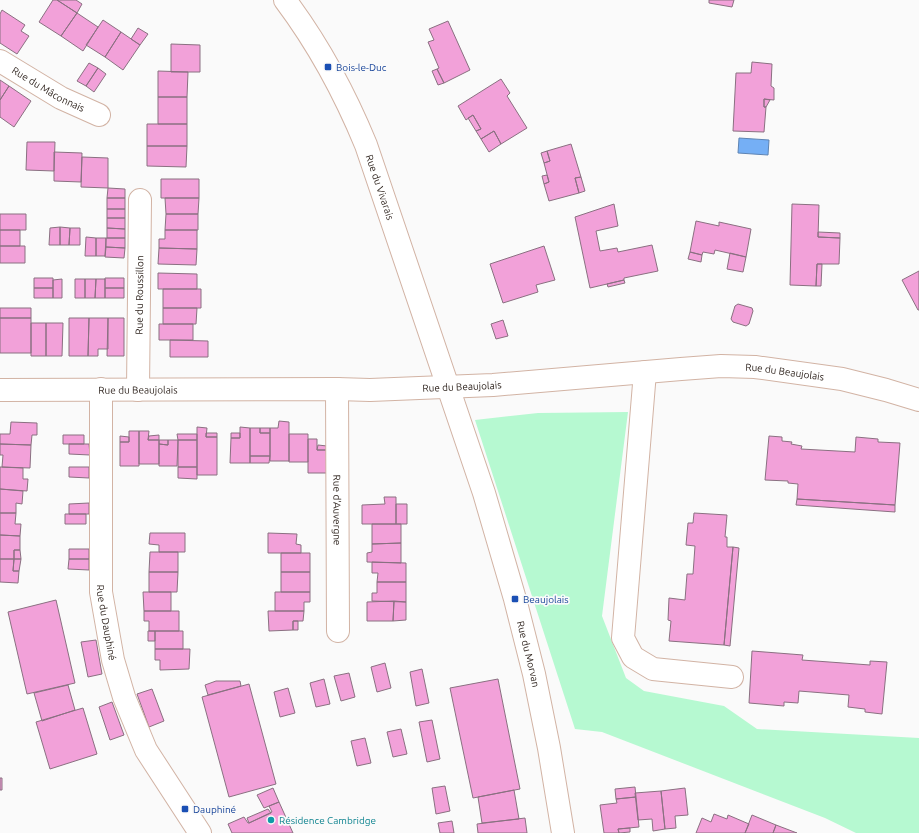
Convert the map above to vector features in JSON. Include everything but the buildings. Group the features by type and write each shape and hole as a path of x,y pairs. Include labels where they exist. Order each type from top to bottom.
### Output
{"street":[{"name":"Rue du Vivarais","path":"284,0 296,14 328,67 360,131 378,178 448,387"},
{"name":"Rue du Mâconnais","path":"0,61 61,98 99,115"},
{"name":"Rue du Roussillon","path":"138,390 140,200"},
{"name":"Rue du Beaujolais","path":"0,390 370,390 493,385 721,366 755,367 842,379 919,400"},
{"path":"645,372 623,638 633,657 653,669 732,677"},
{"name":"Rue du Morvan","path":"448,387 484,493 522,624 550,748 563,833"},
{"name":"Rue du Dauphiné","path":"101,389 101,592 113,660 124,697 146,750 200,833"},
{"name":"Rue d'Auvergne","path":"338,389 338,631"}],"green space":[{"path":"628,412 602,616 626,678 644,691 724,706 757,729 919,738 919,833 856,833 825,818 602,732 575,729 475,420 538,413"}],"water":[{"path":"739,138 769,140 768,155 738,153"}],"place":[{"name":"Bois-le-Duc","path":"328,67"},
{"name":"Beaujolais","path":"515,599"},
{"name":"Dauphiné","path":"185,809"},
{"name":"Résidence Cambridge","path":"271,820"}]}
